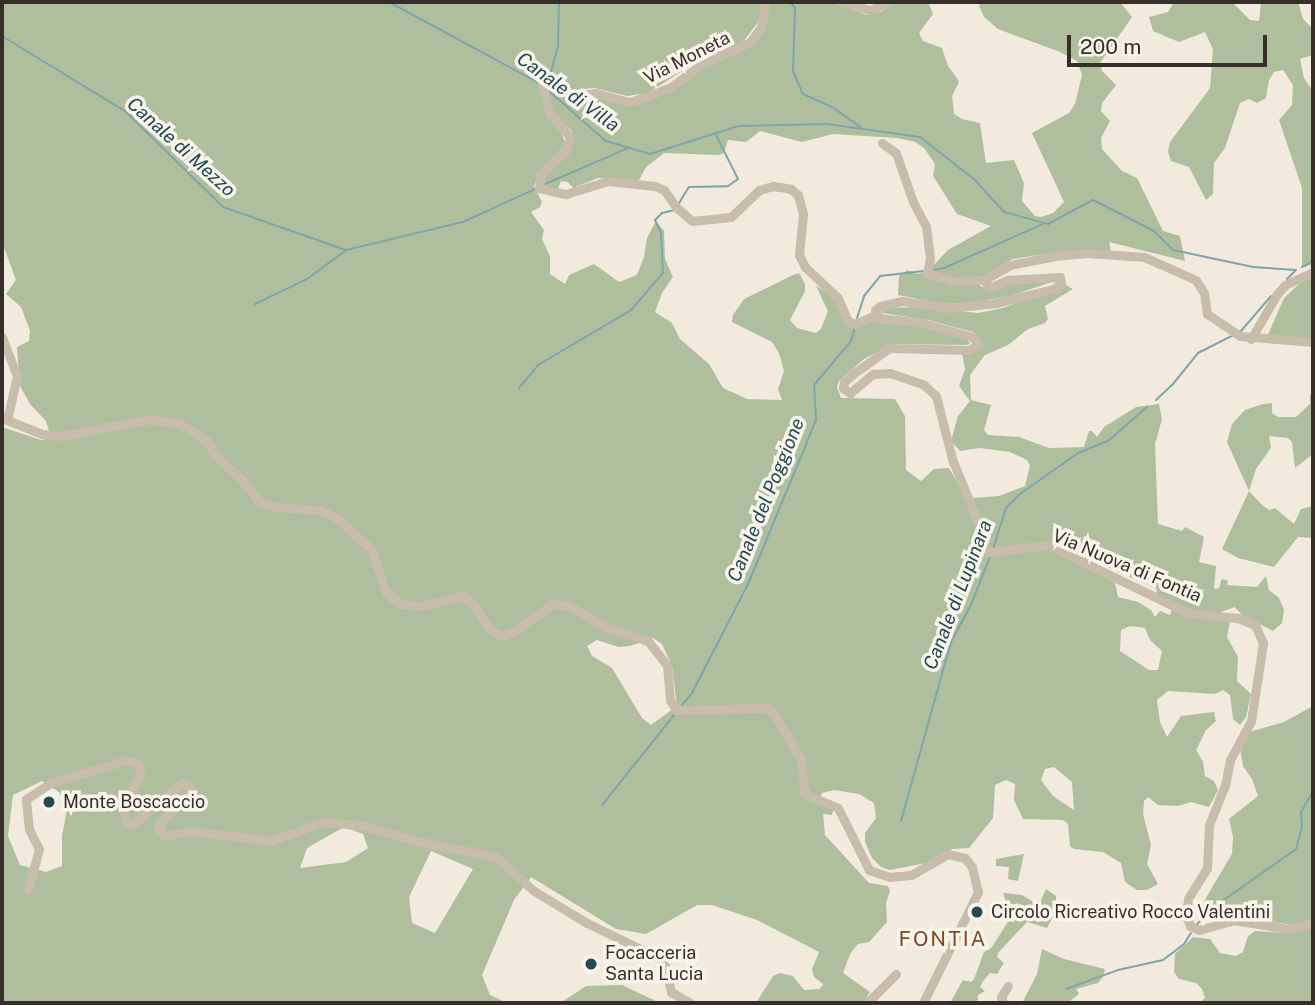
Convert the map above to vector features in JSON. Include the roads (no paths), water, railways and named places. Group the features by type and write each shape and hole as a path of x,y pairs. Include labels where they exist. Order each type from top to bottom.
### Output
{"street":[{"name":"Via Moneta","path":"766,2 761,27 750,42 700,65 669,88 651,95 629,102 596,93 575,96 547,79 543,88 553,119 570,137 566,150 541,174 540,188 575,193 593,184 608,181 638,183 664,190 676,207 692,221 717,220 738,213 759,190 773,186 795,191 803,214 799,255 804,267 838,298 848,321 855,324 876,315"},
{"path":"842,2 870,10 888,2"},
{"path":"882,143 896,153 913,202 926,226 930,259 927,273 934,278 984,281 1010,265 1033,258 1087,253 1144,257 1196,280 1204,293 1207,314 1236,334 1251,339 1313,342"},
{"path":"1251,339 1277,293 1285,285 1313,272"},
{"path":"876,315 880,306 902,301 949,308 996,303 1053,289 1062,282 1058,276 1020,279 989,288 984,281"},
{"name":"Via Nuova di Fontia","path":"876,315 879,318 922,323 977,340 976,346 970,350 888,348 844,382 843,388 850,393 873,373 890,373 924,385 936,396 952,459 980,527 984,548 988,551 1048,545 1188,613 1249,620 1259,630 1263,643 1251,721 1230,760 1225,785 1209,825 1208,868 1188,899 1186,915 1190,926 1199,930 1233,920 1288,929 1313,923"},
{"path":"2,337 17,376 4,419 43,434 62,436 150,419 180,424 206,440 214,454 240,478 260,502 277,507 319,510 338,519 371,550 386,592 400,604 421,606 462,596 473,604 489,629 502,636 515,631 541,609 560,604 586,614 606,627 648,641 667,665 670,700 676,710 762,708 774,714 803,766 804,790 808,796 838,808 869,870 889,877 901,876 926,868 948,854 965,858 976,874 978,892 958,938 923,1003"},
{"path":"28,889 39,849 29,829 26,799 51,783 127,760 137,763 141,772 123,810 127,824 134,823 182,783 190,786 191,794 160,822 159,830 164,836 192,831 270,841 323,822 360,825 426,843 496,857 534,891 587,923 659,958 665,966 671,992 690,1003"},
{"path":"867,1003 896,974"},
{"path":"1003,1003 1001,997 1008,986"}],"waterway":[{"name":"Canale di Villa","path":"389,2 539,83"},
{"path":"550,76 558,46 559,2"},
{"path":"790,2 795,8 793,71 803,94 832,107 861,127"},
{"name":"Canale di Mezzo","path":"2,36 125,111 223,207 346,250 463,222 535,189"},
{"name":"Canale di Villa","path":"549,91 606,141 650,154 739,126 827,124 920,137 975,180 1004,212 1048,224 1093,200 1154,231 1173,250 1253,267 1296,270"},
{"path":"678,205 689,187 728,186 738,179 715,133"},
{"name":"Canale di Mezzo","path":"543,185 628,148"},
{"path":"519,388 538,365 631,310 663,273 661,233 655,220 662,213 675,210"},
{"name":"Canale del Poggione","path":"933,270 944,268 1043,224"},
{"name":"Canale di Villa","path":"255,304 307,279 345,251"},
{"path":"1302,267 1313,261"},
{"name":"Canale del Poggione","path":"857,318 864,296 880,276 924,271"},
{"name":"Canale di Lupinara","path":"1287,279 1295,271"},
{"name":"Canale di Lupinara","path":"1241,331 1271,296"},
{"name":"Canale del Poggione","path":"682,705 692,693 748,584 807,442 816,420 814,385 851,341 855,327"},
{"name":"Canale di Lupinara","path":"1156,400 1198,353 1233,335"},
{"name":"Canale di Lupinara","path":"993,549 1006,508 1020,494 1078,453 1108,441 1147,407"},
{"name":"Canale di Lupinara","path":"901,821 951,642 971,605 991,554"},
{"name":"Canale del Poggione","path":"602,805 674,715"},
{"path":"1197,924 1221,902 1296,849 1302,827 1301,812 1313,791"},
{"path":"1066,989 1118,970 1163,960 1184,944 1191,933"}],"place":[{"name":"Monte Boscaccio","path":"49,802"},
{"name":"Circolo Ricreativo Rocco Valentini","path":"977,912"},
{"name":"Focacceria Santa Lucia","path":"591,964"}],"district":[{"name":"FONTIA","path":"943,939"}]}
